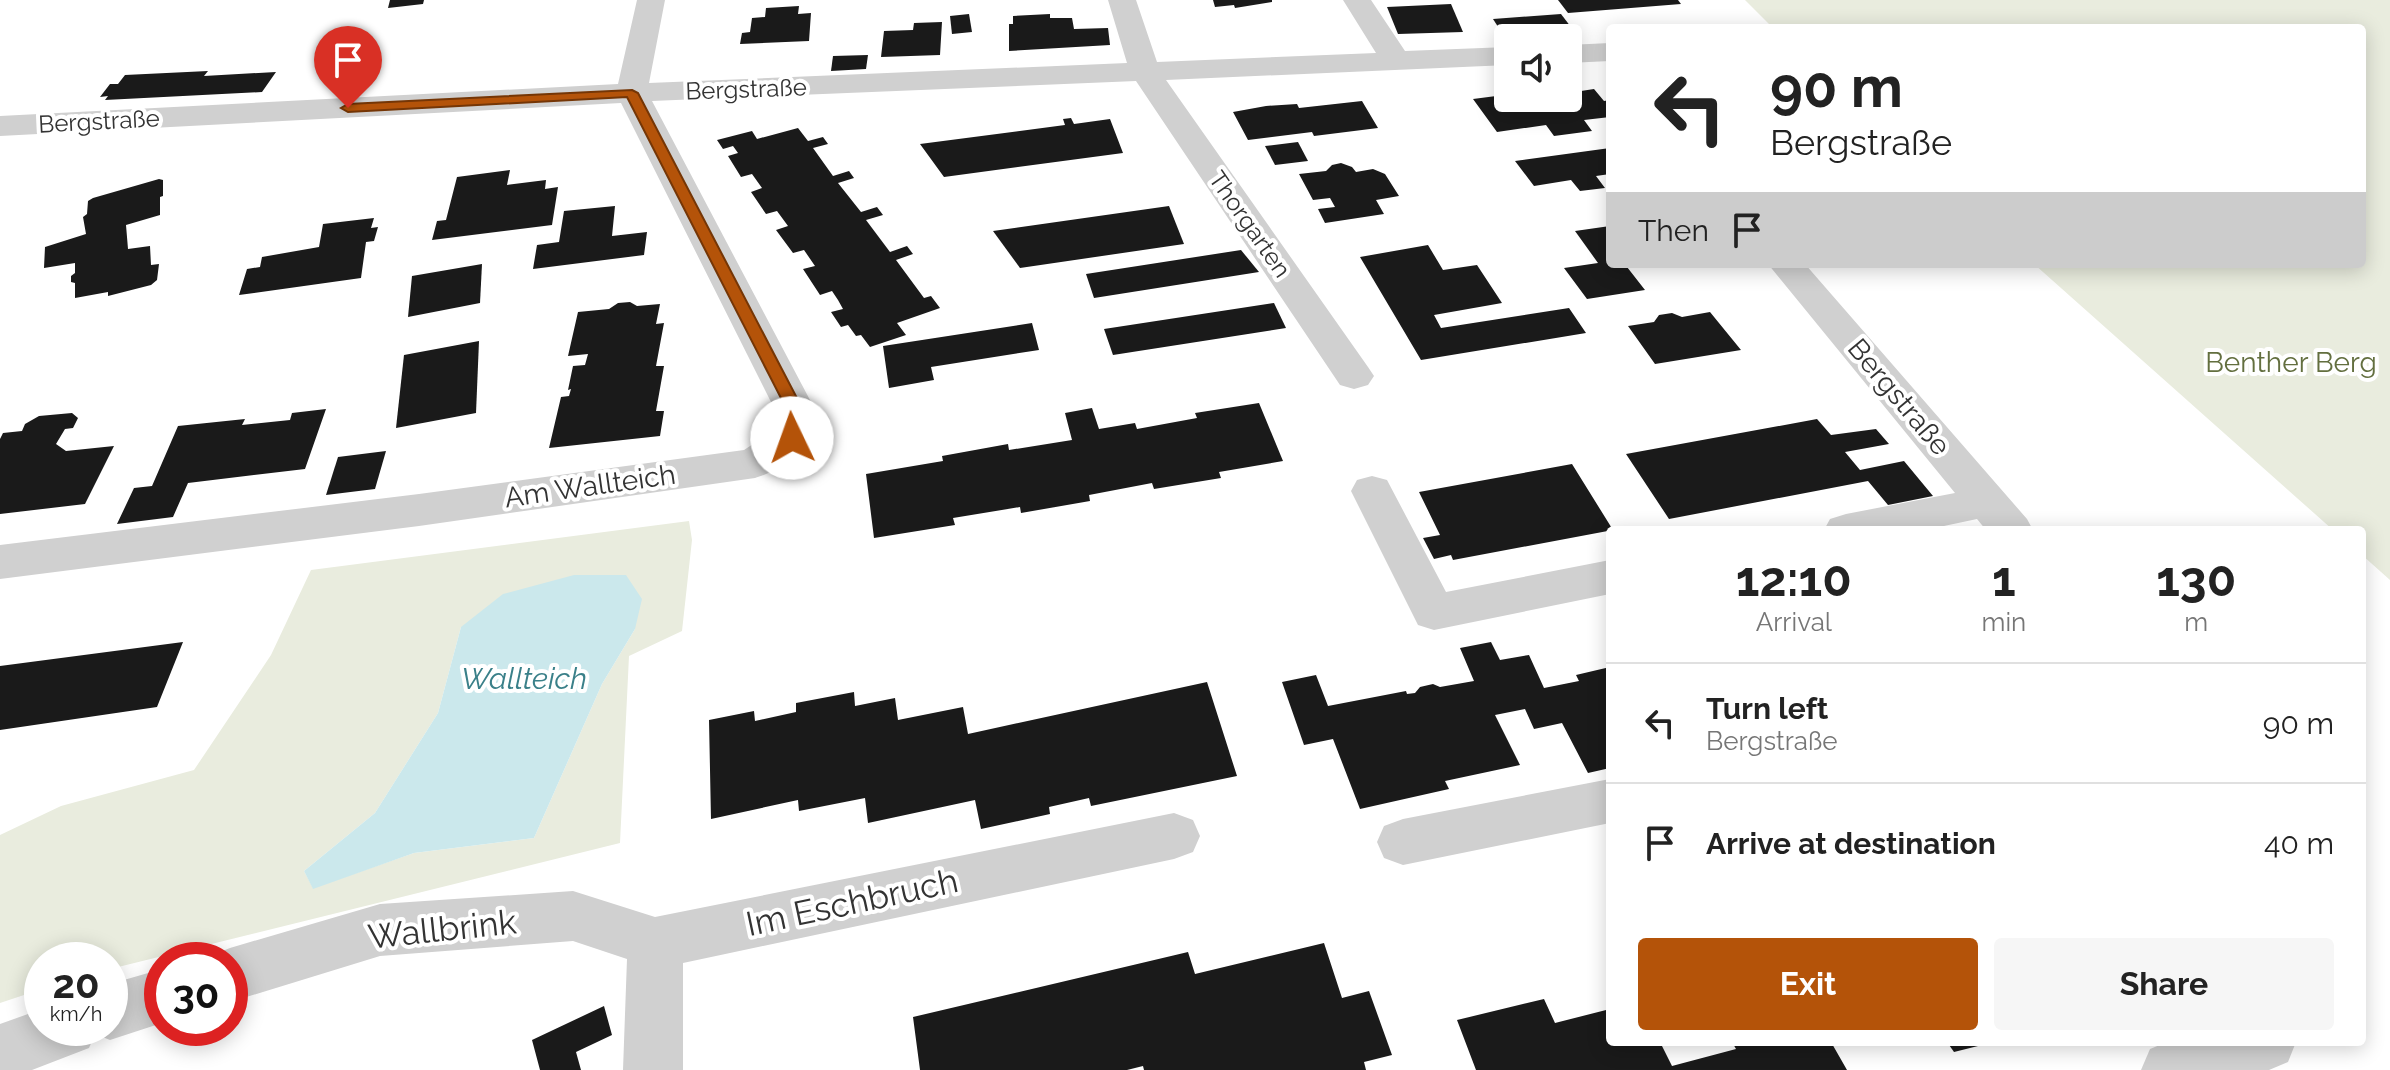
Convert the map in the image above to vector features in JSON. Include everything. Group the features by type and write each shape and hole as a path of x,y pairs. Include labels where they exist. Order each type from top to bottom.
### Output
{"street":[{"path":"632,93 651,0"},
{"name":"Thorgarten","path":"1122,0 1145,72 1354,376"},
{"path":"1357,0 1396,60"},
{"path":"1582,54 1606,53"},
{"name":"Bergstraße","path":"0,126 632,93 1494,56"},
{"name":"Am Wallteich","path":"0,562 419,510 755,463 792,438 791,402 632,93"},
{"name":"Bergstraße","path":"1789,268 1999,516"},
{"path":"1372,491 1434,612 1606,578"},
{"path":"1890,526 1999,516"},
{"path":"1403,842 1606,802"},
{"name":"Im Eschbruch","path":"655,943 1174,836"},
{"name":"Wallbrink","path":"248,970 380,930 573,916 655,943"},
{"path":"653,1070 655,943"},
{"path":"0,1053 24,1044"},
{"path":"2171,1070 2253,1046"}],"green space":[{"name":"Benther Berg","path":"1745,0 2390,0 2390,580 2366,559 2366,526 2329,526 2038,268 2366,268 2366,24 1769,24"},
{"path":"689,521 692,540 682,631 629,656 620,843 219,942 144,942 144,961 128,965 128,942 24,942 24,995 0,1003 0,835 61,806 194,770 271,655 311,570","holes":["461,627 635,629 602,684 534,838 414,853 313,888 304,871 375,813 438,713"]}],"water":[{"name":"Wallteich","path":"574,575 626,575 642,599 635,629 602,684 534,838 414,853 313,889 304,871 375,813 438,713 461,627 503,594"}],"building":[{"path":"390,0 424,0 423,4 388,8"},
{"path":"1213,0 1272,2 1235,8 1234,5 1215,7"},
{"path":"1558,0 1678,0 1681,4 1568,13"},
{"path":"1451,4 1463,32 1398,34 1387,7"},
{"path":"799,6 798,14 811,13 809,41 740,44 742,33 750,32 752,18 765,17 766,8"},
{"path":"969,14 972,32 952,34 950,16"},
{"path":"1050,14 1050,18 1072,18 1074,29 1108,28 1110,45 1009,51 1009,24 1013,24 1013,16"},
{"path":"1561,14 1569,24 1496,24 1493,19"},
{"path":"942,22 940,55 881,57 884,31 913,30 914,23"},
{"path":"868,55 866,69 831,71 833,56"},
{"path":"208,71 204,76 276,72 262,92 105,100 108,96 100,97 110,84 118,84 125,75"},
{"path":"1594,89 1606,101 1606,117 1584,120 1592,131 1554,136 1546,125 1497,132 1473,99 1494,96 1494,112 1582,112 1582,91"},
{"path":"1362,101 1378,128 1248,140 1233,112 1266,106 1297,104 1299,108"},
{"path":"1071,118 1074,124 1110,119 1123,153 944,177 920,144 1065,125 1063,119"},
{"path":"798,128 808,141 823,137 828,144 813,148 833,176 849,171 854,178 838,183 861,212 877,207 883,215 866,220 890,252 907,246 913,254 896,260 924,298 931,296 940,308 897,323 906,335 870,347 848,325 841,327 831,312 843,309 838,300 832,291 820,295 803,269 815,266 804,250 793,253 776,230 788,226 777,211 766,214 751,192 762,188 752,174 741,177 728,156 738,153 733,146 723,149 717,140 752,131 757,139"},
{"path":"1298,142 1308,161 1275,165 1265,146"},
{"path":"1606,149 1606,175 1596,176 1605,188 1580,191 1571,180 1534,186 1515,161"},
{"path":"1341,163 1356,172 1373,169 1385,174 1399,196 1376,200 1384,214 1325,223 1318,209 1335,207 1330,198 1313,200 1299,174 1326,171 1332,165"},
{"path":"510,170 507,185 546,180 545,189 558,187 552,225 432,240 437,221 446,220 457,177"},
{"path":"163,180 160,215 126,225 128,249 150,246 151,265 159,264 157,280 151,285 108,296 108,292 75,298 75,283 71,282 71,276 75,273 75,263 44,268 45,247 86,234 83,217 87,214 88,201 93,198"},
{"path":"615,206 612,236 647,232 644,255 533,269 537,245 559,242 564,211"},
{"path":"1169,206 1184,244 1020,268 993,231"},
{"path":"374,218 371,228 378,227 374,241 366,242 361,278 239,295 247,269 260,267 262,257 319,247 323,224"},
{"path":"1606,227 1606,268 1628,268 1645,290 1587,299 1564,268 1598,263 1575,231"},
{"path":"1428,245 1443,270 1477,265 1502,303 1434,315 1441,328 1569,308 1586,333 1421,360 1360,257"},
{"path":"1241,250 1259,272 1094,298 1086,274"},
{"path":"482,264 480,303 408,317 412,276"},
{"path":"630,302 637,306 660,304 656,324 664,323 656,366 664,366 656,411 664,411 660,436 549,448 561,397 569,396 573,366 585,365 588,354 568,356 578,312 609,309 618,303"},
{"path":"1274,303 1286,328 1113,355 1104,329"},
{"path":"1710,312 1741,350 1655,364 1628,326 1654,322 1659,315 1672,313 1682,317"},
{"path":"1032,323 1039,350 931,367 934,380 889,388 883,346"},
{"path":"479,341 476,413 396,428 404,355"},
{"path":"1259,403 1283,461 1219,472 1221,478 1154,489 1152,483 1089,495 1090,501 1021,513 1020,507 953,518 955,525 874,538 866,474 943,461 942,456 1008,444 1009,450 1072,440 1065,413 1092,408 1099,429 1135,423 1137,429 1197,418 1195,413"},
{"path":"326,409 305,469 188,483 173,517 117,524 134,488 152,486 178,426 245,419 242,425 290,420 292,413"},
{"path":"72,413 78,418 73,428 65,429 56,444 66,451 114,446 85,504 0,514 0,439 3,433 22,431 25,424 39,416"},
{"path":"1817,419 1831,435 1876,429 1889,444 1845,452 1860,470 1904,461 1933,496 1888,505 1868,481 1669,519 1626,454"},
{"path":"386,451 375,489 326,495 338,457"},
{"path":"1572,464 1611,526 1606,526 1606,531 1453,560 1451,555 1434,559 1423,538 1440,535 1419,492"},
{"path":"183,642 157,707 0,730 0,666"},
{"path":"1491,642 1500,660 1529,655 1544,688 1579,681 1576,675 1606,668 1606,769 1588,773 1562,723 1534,729 1525,709 1495,715 1520,765 1445,781 1449,789 1360,809 1333,739 1304,745 1282,682 1316,675 1328,706 1406,691 1407,694 1415,693 1420,687 1433,684 1440,687 1474,681 1460,648"},
{"path":"1207,682 1237,776 1091,806 1089,798 1049,807 1050,814 981,829 975,800 868,823 865,798 799,811 798,800 711,819 709,720 754,711 755,721 796,712 796,703 854,692 855,706 895,698 898,720 963,707 968,734"},
{"path":"1324,943 1342,998 1369,991 1392,1055 1364,1062 1366,1070 1144,1070 1143,1066 1127,1070 920,1070 913,1017 1188,952 1195,974"},
{"path":"1544,999 1555,1023 1606,1010 1606,1046 1662,1046 1672,1066 1736,1049 1734,1046 1833,1046 1847,1070 1476,1070 1457,1020"},
{"path":"604,1006 612,1035 576,1052 581,1070 540,1070 532,1040"},
{"path":"1950,1046 1978,1046 1954,1052"}],"route":[{"path":"348,108 632,93 791,402 792,438"}]}
